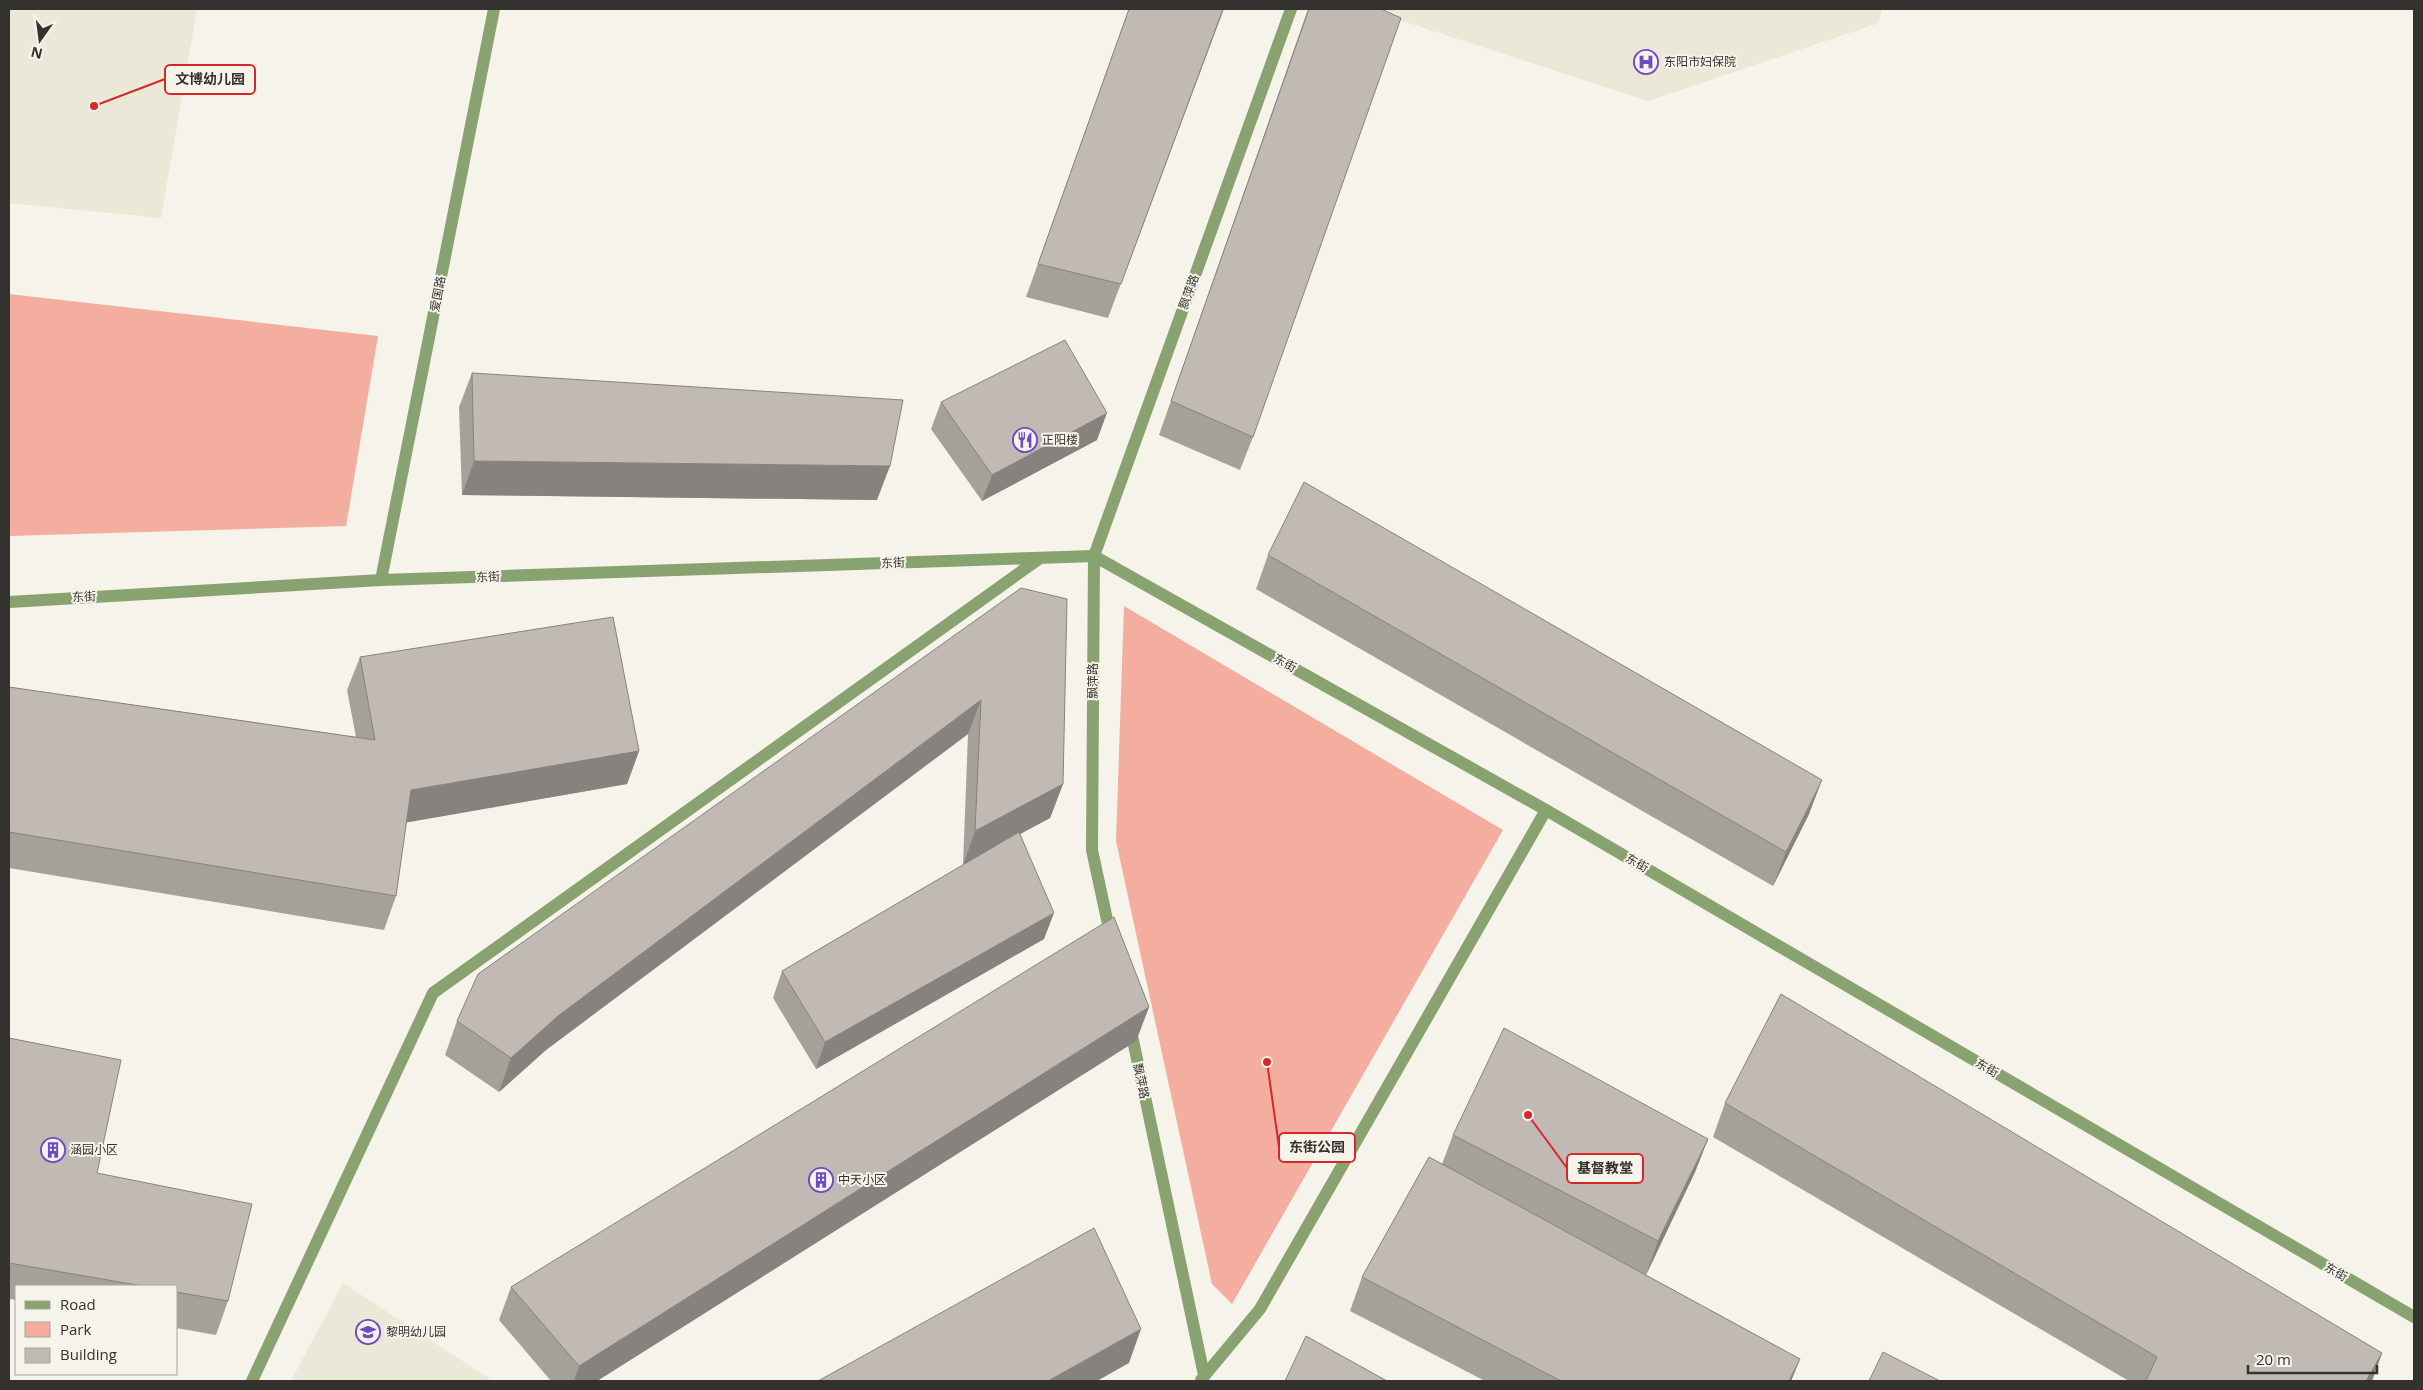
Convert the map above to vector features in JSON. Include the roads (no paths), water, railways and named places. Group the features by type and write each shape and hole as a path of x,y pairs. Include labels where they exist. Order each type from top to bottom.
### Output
{"street":[{"name":"爱国路","path":"381,580 494,9"},
{"name":"飘萍路","path":"1113,947 1092,850 1094,556 1291,9"},
{"name":"东街","path":"9,602 381,580 1094,556 1546,810 2414,1317"},
{"path":"252,1381 433,994 1040,558"},
{"path":"1202,1378 1260,1309 1546,810"},
{"name":"飘萍路","path":"1128,1015 1202,1378"}],"place":[{"name":"东阳市妇保院","path":"1646,62"},
{"name":"文博幼儿园","path":"94,106"},
{"name":"正阳楼","path":"1025,440"},
{"name":"东街公园","path":"1267,1062"},
{"name":"基督教堂","path":"1528,1115"},
{"name":"涵园小区","path":"53,1150"},
{"name":"中天小区","path":"821,1180"},
{"name":"黎明幼儿园","path":"368,1332"}]}
